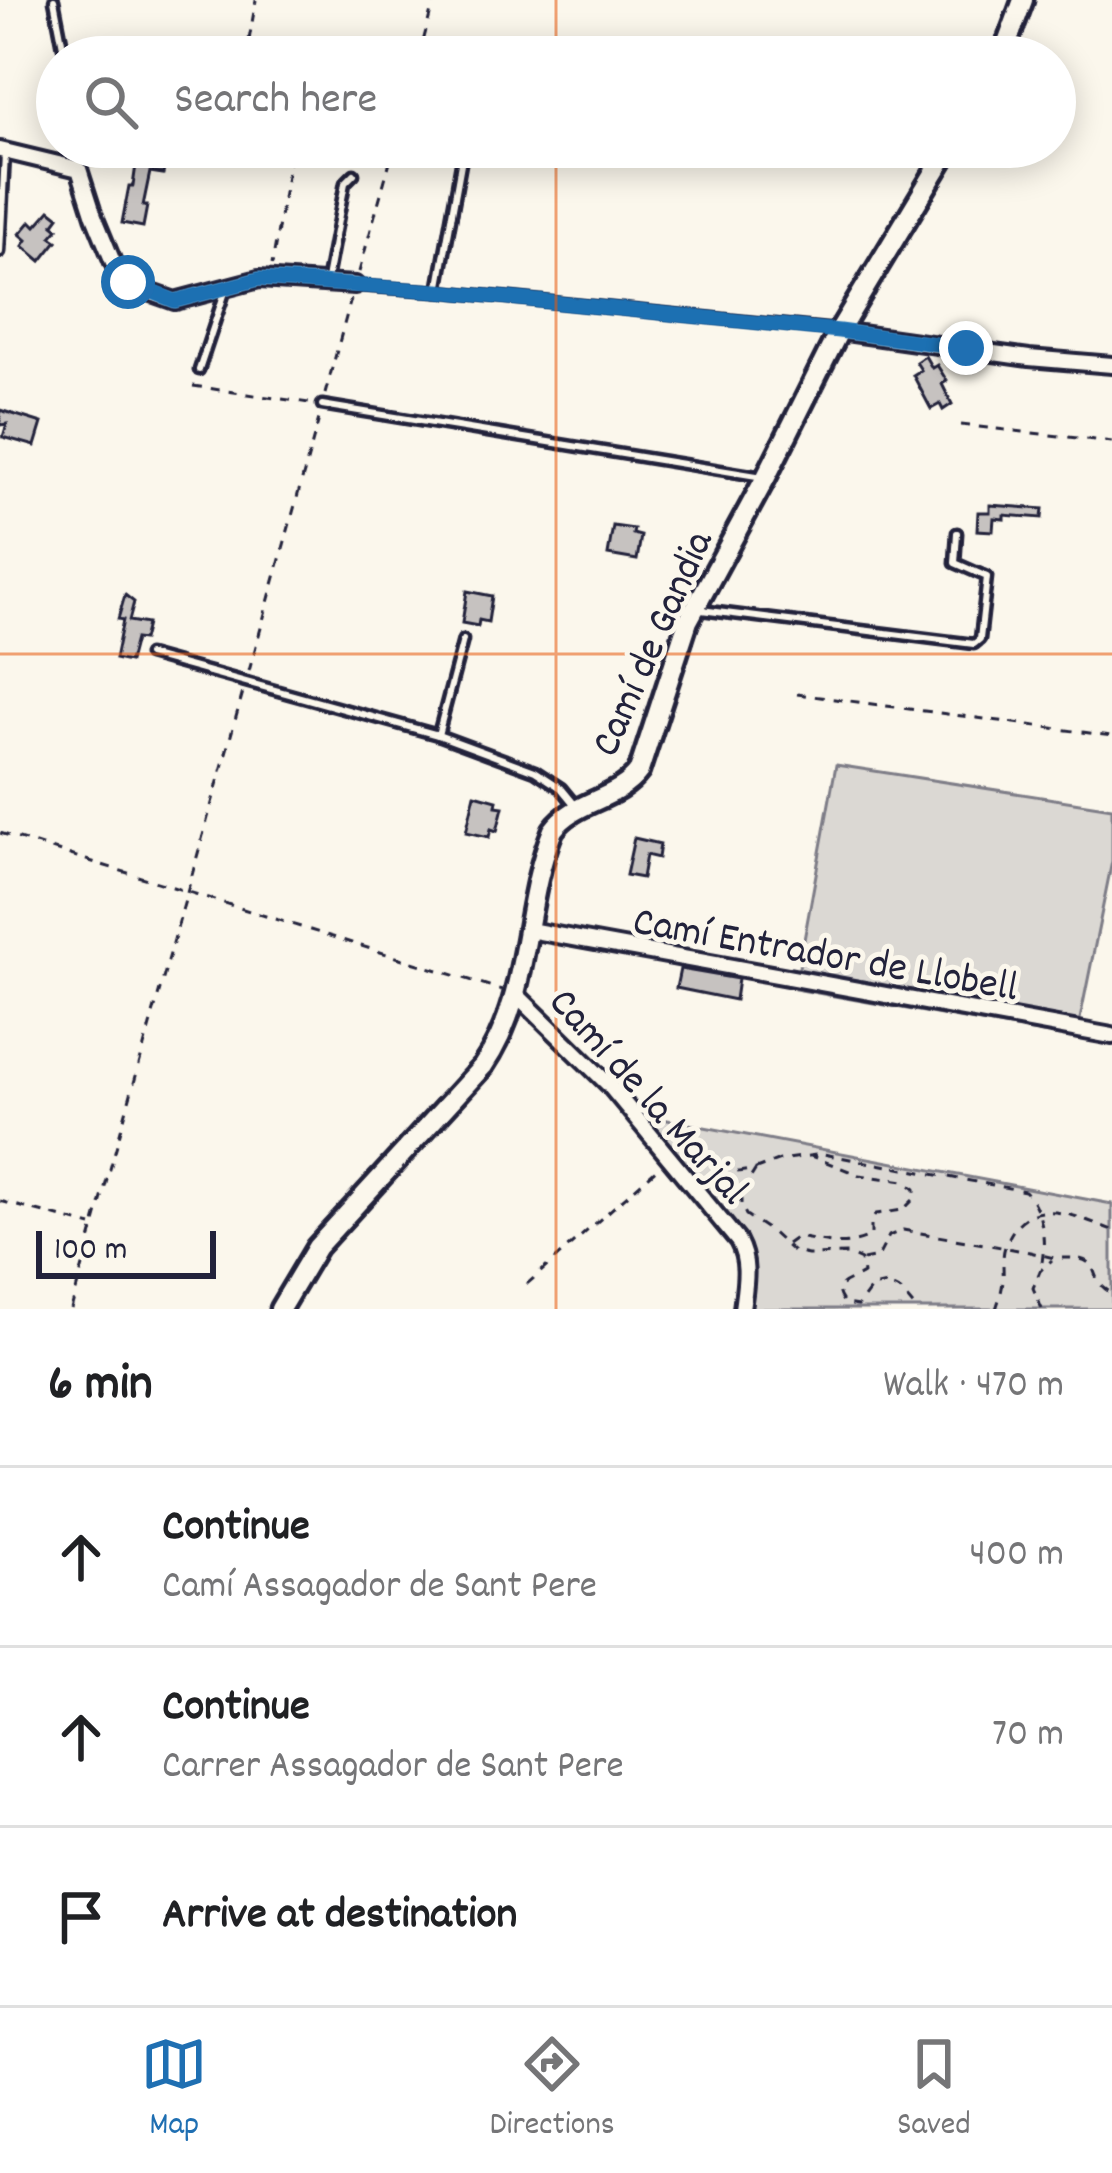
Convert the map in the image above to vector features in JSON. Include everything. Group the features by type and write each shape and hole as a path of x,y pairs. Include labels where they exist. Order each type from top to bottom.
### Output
{"main road":[{"path":"1010,36 1023,0"},
{"name":"Camí de Gandia","path":"280,1309 317,1246 483,1066 501,1038 550,837 577,807 623,788 639,771 694,609 839,331 937,168"}],"street":[{"path":"2,151 36,159"},
{"path":"75,168 116,267 128,282 170,301 269,279 355,285"},
{"path":"839,331 1057,361 1112,364"},
{"name":"Camí Entrador de Llobell","path":"529,930 1112,1036"},
{"name":"Camí de la Marjal","path":"515,994 599,1074 742,1246 746,1265 742,1309"}],"lane":[{"path":"55,0 61,36"},
{"path":"0,252 2,151"},
{"path":"438,291 460,168"},
{"path":"326,282 345,183 354,174"},
{"path":"355,285 839,331"},
{"path":"200,370 226,289"},
{"path":"322,405 766,477"},
{"path":"694,609 974,644 980,638 987,577 955,563 957,533"},
{"path":"438,735 463,640"},
{"path":"148,655 438,735 535,771 561,788 577,807"}],"path":[{"path":"250,36 256,0"},
{"path":"424,36 434,0"},
{"path":"269,279 288,168"},
{"path":"70,1309 388,168"},
{"path":"193,386 322,405"},
{"path":"961,425 1112,442"},
{"path":"797,694 1112,736"},
{"path":"0,833 515,994"},
{"path":"756,1169 741,1193 734,1196 725,1190 724,1180 732,1173 823,1154 1025,1191 1038,1213 1044,1241 1033,1288 1042,1309"},
{"path":"785,1246 797,1237 838,1245 862,1240 871,1236 876,1214 903,1210 916,1195 914,1186 904,1181 860,1175 805,1155"},
{"path":"527,1284 669,1159"},
{"path":"732,1173 743,1176 746,1187"},
{"path":"741,1193 744,1213 800,1255 848,1254 872,1259 880,1255 890,1236 903,1230 1086,1260 1102,1288 1112,1293"},
{"path":"0,1201 94,1226"},
{"path":"996,1309 1008,1238 1038,1213 1064,1212 1112,1230"},
{"path":"1040,1271 1058,1259"},
{"path":"861,1260 863,1274 840,1288 845,1304 858,1306 872,1287 883,1283 901,1291 916,1309"}],"shaded area":[{"path":"836,765 1112,808 1112,861 1076,1039 795,989"},
{"path":"641,1115 1112,1204 1112,1309 747,1309 752,1272 749,1252"}],"building":[{"path":"136,168 164,168 163,174 150,172 143,227 122,223 129,186 133,186"},
{"path":"50,210 59,217 51,237 57,241 41,261 23,246 27,240 20,234 31,221 36,226"},
{"path":"925,356 947,381 942,384 952,404 943,410 940,404 931,409 913,375 921,370 916,362"},
{"path":"0,410 42,423 35,446 3,437 7,424 0,425"},
{"path":"990,505 1043,509 1042,518 1004,515 1004,519 994,518 993,531 977,530 978,512 990,512"},
{"path":"613,526 634,529 633,534 641,536 637,560 608,555"},
{"path":"467,591 492,596 488,622 479,620 478,626 462,623"},
{"path":"125,595 134,602 129,621 147,624 143,640 135,639 129,662 115,659"},
{"path":"475,794 497,800 496,806 503,807 497,831 491,829 489,837 466,832"},
{"path":"634,838 660,844 658,858 646,855 642,878 626,875"},
{"path":"680,969 738,979 735,1000 676,988"}],"route":[{"path":"128,282 175,301 259,279 302,280 839,331 966,348"}]}
